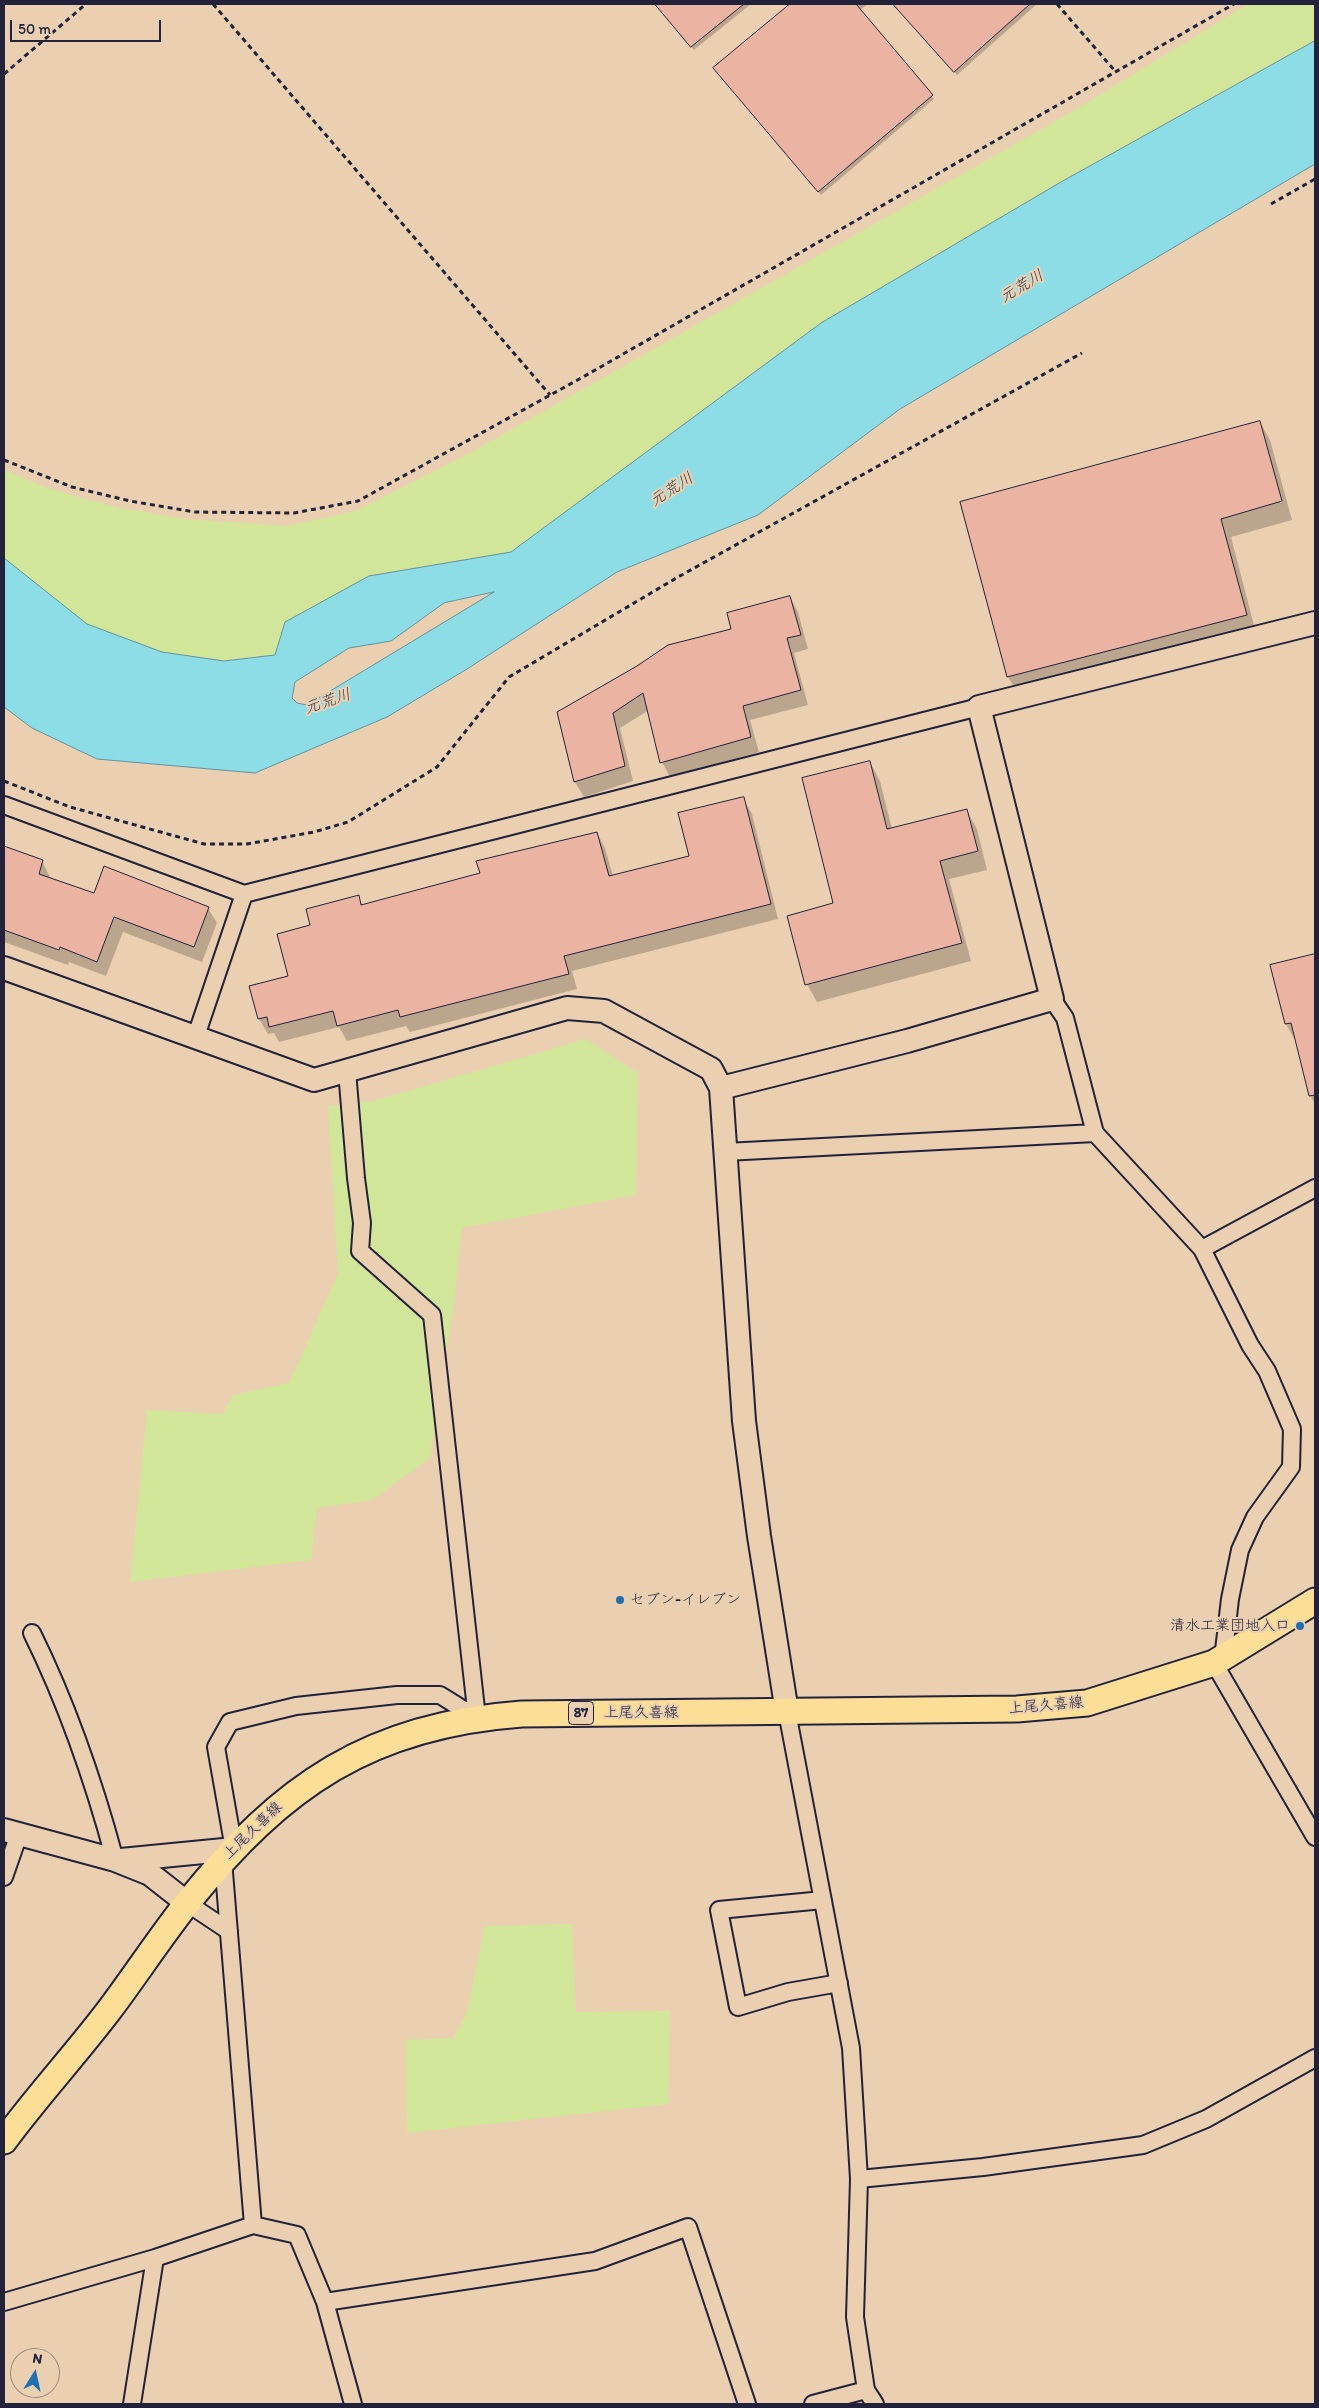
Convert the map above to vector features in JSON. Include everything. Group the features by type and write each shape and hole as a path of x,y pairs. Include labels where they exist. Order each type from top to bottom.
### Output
{"main road":[{"name":"上尾久喜線","path":"4,2141 109,2010 187,1903 228,1855 284,1801 354,1756 394,1738 477,1718 522,1714 1017,1709 1087,1703 1219,1661 1315,1602"}],"street":[{"path":"4,805 244,894 1315,623"},
{"path":"979,707 1052,999 1065,1018 1095,1134 1202,1249 1250,1345 1266,1371 1292,1429 1291,1466 1255,1517 1240,1550 1219,1661 1315,1838"},
{"path":"196,1036 244,894"},
{"path":"4,968 314,1080 567,1008 604,1011 712,1068 721,1088 744,1421 759,1536 787,1712 851,2048 859,2179 855,2317 866,2390 875,2404"},
{"path":"721,1088 906,1041 1052,999"},
{"path":"347,1071 356,1178 362,1223 360,1251 432,1315 477,1718"},
{"path":"725,1152 1095,1134"},
{"path":"1202,1249 1315,1188"},
{"path":"32,1633 58,1686 71,1721 96,1792 115,1860"},
{"path":"253,2225 229,1931 228,1855 216,1747 230,1722 296,1706 397,1695 440,1695 477,1718"},
{"path":"4,1877 11,1832 115,1860 150,1874 187,1903 229,1931"},
{"path":"115,1860 228,1855"},
{"path":"823,1900 719,1910 738,2008 788,1992 839,1983"},
{"path":"859,2179 1002,2164 1143,2144 1206,2119 1315,2058"},
{"path":"4,2302 155,2258 253,2225 297,2235 325,2302 352,2404"},
{"path":"325,2302 595,2261 688,2227 747,2404"},
{"path":"132,2404 155,2258"},
{"path":"813,2404 866,2390"}],"path":[{"path":"4,74 86,4"},
{"path":"213,4 550,395"},
{"path":"1057,4 1115,71"},
{"path":"4,460 72,487 130,501 195,512 294,513 358,502 550,395 1234,4"},
{"path":"1271,204 1315,179"},
{"path":"4,781 70,807 204,844 247,844 314,832 348,822 437,767 509,677 670,582 1082,352"}],"green space":[{"path":"1248,4 1315,4 1315,41 1061,182 821,323 511,552 369,576 275,655 224,661 162,652 87,624 4,558 4,470 47,488 115,507 185,519 286,526 356,511 468,454 1080,107"},
{"path":"586,1039 638,1073 636,1195 462,1228 453,1311 430,1458 372,1500 317,1508 311,1560 130,1582 147,1410 223,1414 233,1395 289,1383 338,1274 328,1106 373,1101"},
{"path":"572,1924 576,2012 670,2011 668,2104 407,2133 405,2040 453,2038 466,2015 485,1926"}],"water":[{"name":"元荒川","path":"1315,41 1315,164 900,409 758,515 617,572 467,669 387,717 255,773 97,759 32,728 4,707 4,558 87,624 162,652 224,661 275,655 285,622 369,576 511,552 821,323 1061,182","holes":["494,592 307,705 297,703 292,698 295,682 349,648 391,641 444,603"]}],"building":[{"path":"655,4 744,4 691,47"},
{"path":"790,4 856,4 933,95 818,192 713,68"},
{"path":"893,4 1030,4 954,72"},
{"path":"1260,421 1282,501 1221,519 1247,615 1007,677 960,502"},
{"path":"790,596 801,635 787,638 801,690 743,706 751,737 660,763 643,693 613,713 625,766 574,782 557,712 637,666 668,645 731,629 727,613"},
{"path":"870,761 887,829 967,809 978,851 940,861 962,943 805,985 787,916 833,903 802,778"},
{"path":"744,797 771,904 564,956 569,974 400,1017 398,1010 337,1026 333,1011 269,1027 267,1017 258,1019 249,986 288,976 277,934 310,925 306,909 359,895 361,905 480,873 476,861 597,832 609,876 689,856 678,813"},
{"path":"4,846 43,860 39,874 94,893 104,866 209,907 194,947 114,917 97,962 60,947 59,950 4,930"},
{"path":"1315,954 1315,1095 1309,1096 1291,1023 1285,1024 1270,965"}],"place":[{"name":"セブン-イレブン","path":"620,1600"},
{"name":"清水工業団地入口","path":"1300,1626"}]}
